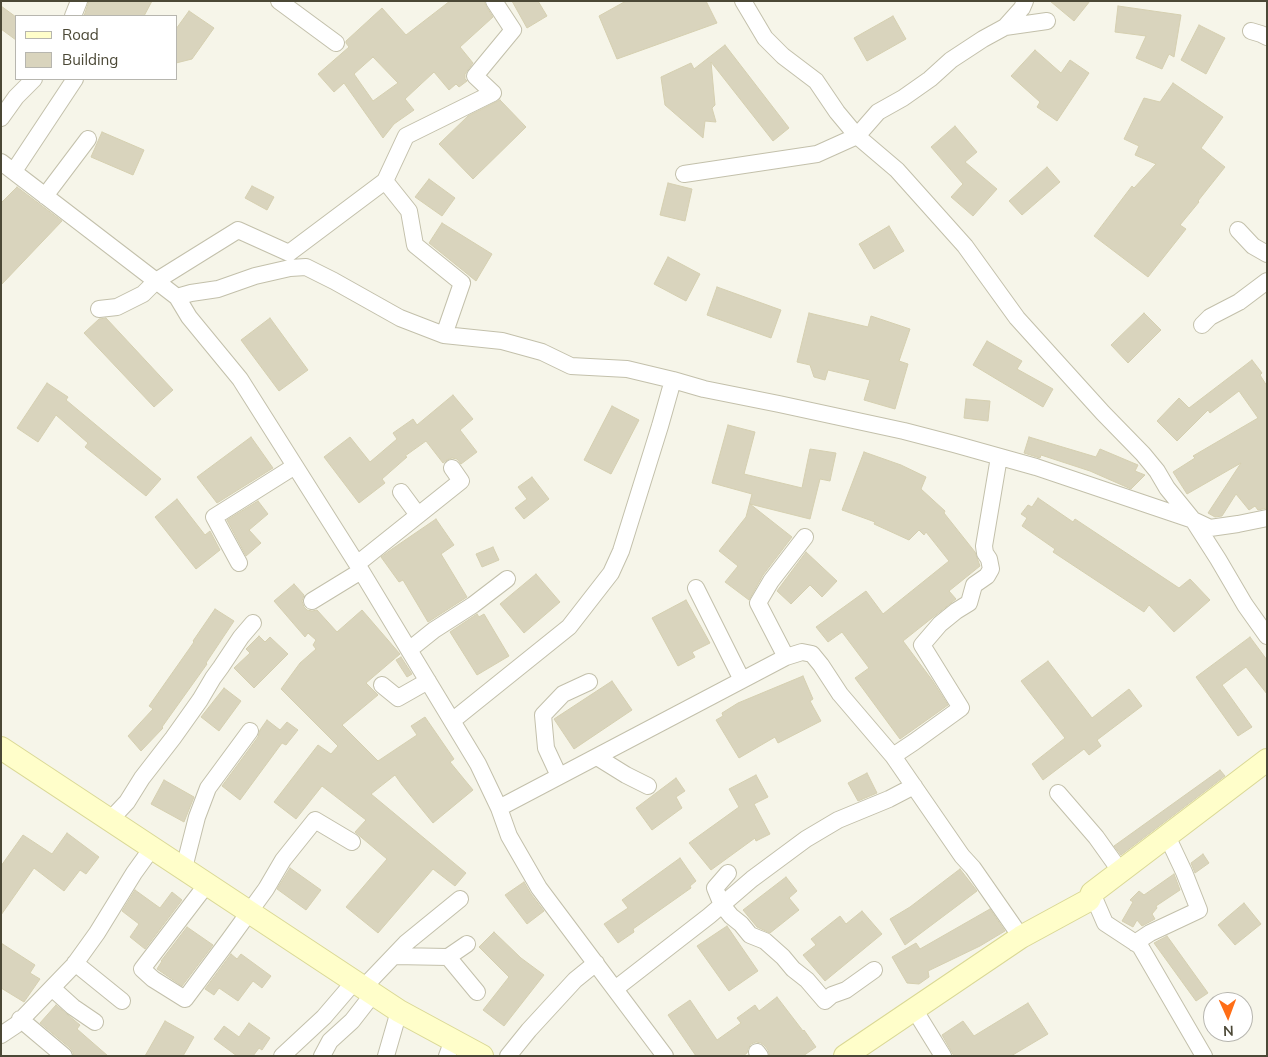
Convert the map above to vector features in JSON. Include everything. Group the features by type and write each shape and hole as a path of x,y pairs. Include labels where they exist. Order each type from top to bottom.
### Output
{"main road":[{"path":"1,748 399,1011 450,1048 482,1056"},
{"path":"845,1056 1021,937 1089,900 1092,894 1267,760"}],"street":[{"path":"72,15 79,1"},
{"path":"279,1 336,43"},
{"path":"99,309 129,302 143,294 156,281 238,230 289,253 385,181 406,136 493,93 475,76 513,30 494,1"},
{"path":"743,1 765,38 783,56 816,81 837,112 857,136 897,170 965,246 1017,318 1143,454 1193,520 1245,605 1267,636"},
{"path":"684,174 817,154 857,136 878,112 903,98 930,79 951,60 1005,27 1022,8 1025,1"},
{"path":"1005,27 1047,21"},
{"path":"1251,31 1267,37"},
{"path":"1,118 16,97 33,80"},
{"path":"74,80 8,167 177,297 189,317 240,379 359,567 478,764 510,836 539,888 665,1056"},
{"path":"46,196 88,139"},
{"path":"385,181 409,211 416,246 462,283 444,335"},
{"path":"1238,230 1253,246 1267,254"},
{"path":"177,297 218,288 255,276 290,268 306,267 400,318 444,335 502,341 542,352 571,366 627,369 704,389 904,431 1036,467 1193,520 1210,528 1267,518"},
{"path":"1202,325 1210,317 1239,302 1267,281"},
{"path":"452,721 569,627 611,573 621,550 660,426 672,380"},
{"path":"893,756 961,708 922,645 940,624 969,602 974,585 987,576 991,569 984,546 999,458"},
{"path":"239,563 214,517 294,466"},
{"path":"312,601 359,567 418,515 461,481 452,468"},
{"path":"401,492 418,515"},
{"path":"786,657 758,603 771,582 805,537"},
{"path":"409,650 434,630 507,580"},
{"path":"696,588 742,680"},
{"path":"110,820 127,802 142,778 200,700 212,678 253,623"},
{"path":"498,808 786,657 802,652 812,654 840,694 893,756 1021,937"},
{"path":"382,685 398,698 428,681"},
{"path":"559,776 546,748 543,715 563,694 589,682"},
{"path":"184,868 197,816 208,788 250,732"},
{"path":"597,756 626,775 648,786"},
{"path":"615,989 752,879 806,839 838,820 889,799 914,786"},
{"path":"1058,793 1096,837 1121,872"},
{"path":"207,884 142,969 152,979 185,999 266,890 283,860 314,820 352,842"},
{"path":"1135,943 1150,933 1199,910 1167,836"},
{"path":"1,1035 16,1025 75,963 97,933 134,873 152,848"},
{"path":"728,873 715,888 722,905 730,916 741,924 750,935 765,941 807,980 825,1000 832,995 846,990 874,970"},
{"path":"1092,894 1105,923 1140,946 1204,1056"},
{"path":"282,1056 324,1017 364,988 406,943 460,899"},
{"path":"394,956 448,957 467,944"},
{"path":"448,957 478,992"},
{"path":"75,963 122,1001"},
{"path":"508,1056 575,980 596,964"},
{"path":"52,988 73,1007 95,1022"},
{"path":"322,1056 330,1041 352,1021 364,988"},
{"path":"914,1009 943,1056"},
{"path":"386,1056 399,1011"},
{"path":"20,1019 64,1056"}],"building":[{"path":"89,1 152,1 145,15 84,15"},
{"path":"450,1 484,1 493,17 460,47 473,63 465,74 467,81 459,87 456,84 449,90 434,72 405,99 414,110 394,124 383,138 344,83 334,92 318,74 349,47 346,41 382,8 406,35","holes":["373,57 398,83 373,101 354,74"]},
{"path":"512,1 538,1 547,16 527,28"},
{"path":"626,1 706,1 717,23 617,59 599,16"},
{"path":"1050,1 1090,1 1074,21"},
{"path":"1,6 15,16 15,39 1,29"},
{"path":"1118,6 1181,15 1174,57 1169,54 1162,69 1136,58 1146,36 1115,32"},
{"path":"189,11 214,28 192,59 178,62 178,26"},
{"path":"893,16 906,39 867,61 854,38"},
{"path":"1199,25 1225,38 1206,74 1181,60"},
{"path":"725,45 789,128 773,141 711,62 715,105 712,108 716,122 705,121 703,138 665,105 661,77 691,63 694,69"},
{"path":"1035,50 1061,73 1070,60 1089,73 1057,121 1037,107 1040,102 1011,76"},
{"path":"1173,83 1223,117 1201,148 1225,167 1180,225 1186,229 1148,277 1094,236 1132,186 1134,188 1156,164 1135,155 1139,146 1124,139 1144,98 1160,102"},
{"path":"500,100 526,127 473,179 439,144 468,116"},
{"path":"955,126 977,152 965,162 997,189 973,216 951,197 963,184 931,147"},
{"path":"102,132 144,150 133,175 91,157"},
{"path":"1047,167 1060,182 1022,215 1009,201"},
{"path":"429,179 455,198 442,216 415,197"},
{"path":"668,183 692,189 685,221 660,215"},
{"path":"252,186 274,197 267,210 245,198"},
{"path":"17,187 62,221 1,285 1,203"},
{"path":"442,223 492,254 476,281 429,243"},
{"path":"889,226 904,251 874,269 859,244"},
{"path":"668,257 700,274 686,301 654,284"},
{"path":"717,287 781,310 771,338 707,315"},
{"path":"809,313 868,327 871,316 910,329 899,361 908,364 895,409 864,400 870,380 828,370 825,380 814,377 810,365 797,362"},
{"path":"1144,313 1161,330 1128,363 1111,345"},
{"path":"106,318 173,390 154,407 84,333 99,319"},
{"path":"270,318 308,370 279,391 241,340"},
{"path":"987,341 1022,361 1017,369 1053,389 1043,407 973,365"},
{"path":"1252,360 1262,373 1260,375 1267,386 1267,508 1258,510 1255,506 1249,510 1236,494 1222,516 1215,517 1208,513 1241,463 1187,494 1173,472 1195,458 1193,456 1258,418 1239,391 1210,413 1208,410 1177,441 1157,421 1179,398 1189,408"},
{"path":"47,383 68,397 66,400 161,479 146,496 85,447 88,443 56,415 38,442 17,428"},
{"path":"453,395 473,419 460,430 477,452 461,464 457,459 452,458 443,463 426,441 405,456 407,457 382,479 385,483 359,503 324,457 350,437 370,462 397,439 393,433 413,419 417,425"},
{"path":"966,399 990,401 988,421 964,418"},
{"path":"612,406 639,420 611,474 584,460"},
{"path":"728,425 755,432 744,474 802,488 810,449 836,453 830,481 820,479 810,519 750,504 792,537 763,575 749,600 725,582 738,566 719,551 746,517 752,494 712,483"},
{"path":"251,437 273,468 217,503 197,477"},
{"path":"1029,437 1096,457 1100,449 1138,465 1135,471 1145,475 1131,489 1090,471 1041,455 1040,458 1024,453"},
{"path":"864,452 901,465 926,477 921,489 945,511 944,513 975,552 980,566 949,591 956,599 903,641 948,705 900,739 855,678 869,668 842,632 828,642 816,627 866,591 883,614 949,561 926,532 924,535 919,530 909,540 874,524 875,522 842,510"},
{"path":"532,477 549,499 524,519 515,508 527,499 518,487"},
{"path":"1038,498 1073,522 1075,519 1179,588 1190,579 1210,600 1174,632 1149,605 1144,612 1053,552 1055,549 1022,526 1027,518 1021,514 1028,505 1032,507"},
{"path":"177,499 205,535 210,531 220,550 196,569 155,517"},
{"path":"258,501 268,514 249,530 261,543 246,556 227,520"},
{"path":"436,519 454,545 441,554 467,597 428,622 403,580 399,582 381,557"},
{"path":"493,547 499,560 482,567 476,554"},
{"path":"806,552 837,581 822,597 810,585 791,604 777,591"},
{"path":"536,574 560,602 524,633 500,604"},
{"path":"294,584 304,595 302,601 304,607 307,610 317,610 337,632 362,610 400,654 366,683 378,695 342,725 378,761 417,735 411,726 425,717 454,759 450,762 473,790 433,823 395,775 371,794 466,873 455,886 433,869 378,933 346,907 387,859 355,832 366,820 322,786 296,819 274,802 318,745 331,754 338,746 281,689 300,663 316,649 313,645 316,640 308,633 305,637 274,601"},
{"path":"686,600 710,643 692,652 695,657 678,666 652,618"},
{"path":"215,609 234,621 163,728 141,751 128,736 153,709 149,706"},
{"path":"477,614 479,617 484,614 509,656 477,675 450,632"},
{"path":"259,636 265,642 270,637 288,654 254,688 234,668 250,653 246,649"},
{"path":"1250,637 1267,660 1267,694 1246,667 1222,685 1252,727 1238,736 1196,677"},
{"path":"401,657 412,674 407,677 396,660"},
{"path":"1048,661 1092,718 1129,689 1142,706 1097,740 1101,746 1089,755 1084,749 1043,780 1032,764 1065,738 1021,681"},
{"path":"803,676 813,699 810,701 821,721 778,743 775,737 739,758 716,720 723,716 722,713 738,703"},
{"path":"612,681 632,710 574,749 554,719"},
{"path":"224,688 241,701 219,731 201,717"},
{"path":"267,720 280,730 287,722 298,730 286,745 282,743 240,800 222,786 258,737 260,730"},
{"path":"1220,770 1225,776 1121,855 1114,846"},
{"path":"867,773 877,793 858,801 848,783"},
{"path":"756,775 768,797 754,804 770,834 756,841 755,838 711,870 689,843 739,807 729,789"},
{"path":"676,778 685,791 676,797 682,808 652,830 636,808"},
{"path":"164,780 194,797 184,822 151,804"},
{"path":"67,833 99,857 86,874 80,870 64,891 34,868 1,915 1,866 23,835 52,854"},
{"path":"1203,854 1209,863 1195,873 1191,863"},
{"path":"680,858 696,881 690,886 691,888 633,929 634,932 618,943 604,924 628,908 622,900"},
{"path":"290,868 321,890 306,910 277,889"},
{"path":"960,869 977,891 905,945 890,919 910,907"},
{"path":"1174,874 1180,890 1156,906 1157,908 1152,914 1155,919 1142,926 1137,920 1133,927 1122,921 1133,902 1130,900 1139,891 1144,895"},
{"path":"786,877 797,891 789,898 799,910 770,933 757,927 743,910"},
{"path":"524,882 544,911 527,924 505,895"},
{"path":"135,890 160,908 172,892 182,900 145,949 130,937 139,924 122,911"},
{"path":"1244,903 1261,924 1235,945 1218,925"},
{"path":"990,909 1005,931 980,946 928,971 929,977 919,984 907,983 892,957 916,943 920,949"},
{"path":"862,911 882,934 825,981 803,955 816,945 811,939 840,916 846,924"},
{"path":"727,926 758,971 729,991 697,946"},
{"path":"187,927 213,945 182,986 157,969"},
{"path":"494,932 521,958 544,975 504,1026 483,1010 509,977 479,947"},
{"path":"1167,936 1207,992 1203,992 1203,996 1196,1001 1154,943"},
{"path":"1,943 35,965 30,973 40,979 24,1002 1,988"},
{"path":"231,954 237,959 241,954 271,976 262,988 253,981 238,1001 219,988 214,995 205,989"},
{"path":"777,997 816,1047 803,1056 770,1056 765,1046 756,1042 751,1044 747,1053 743,1056 696,1056 668,1015 690,1000 717,1040 741,1023 737,1018 755,1005 759,1011"},
{"path":"1028,1003 1048,1034 1011,1056 954,1056 942,1035 963,1021 974,1036"},
{"path":"56,1005 80,1025 77,1029 108,1056 74,1056 70,1048 40,1023"},
{"path":"165,1021 194,1037 183,1056 145,1056"},
{"path":"249,1023 270,1038 262,1050 259,1048 253,1056 237,1056 214,1039 224,1026 239,1037"}]}
